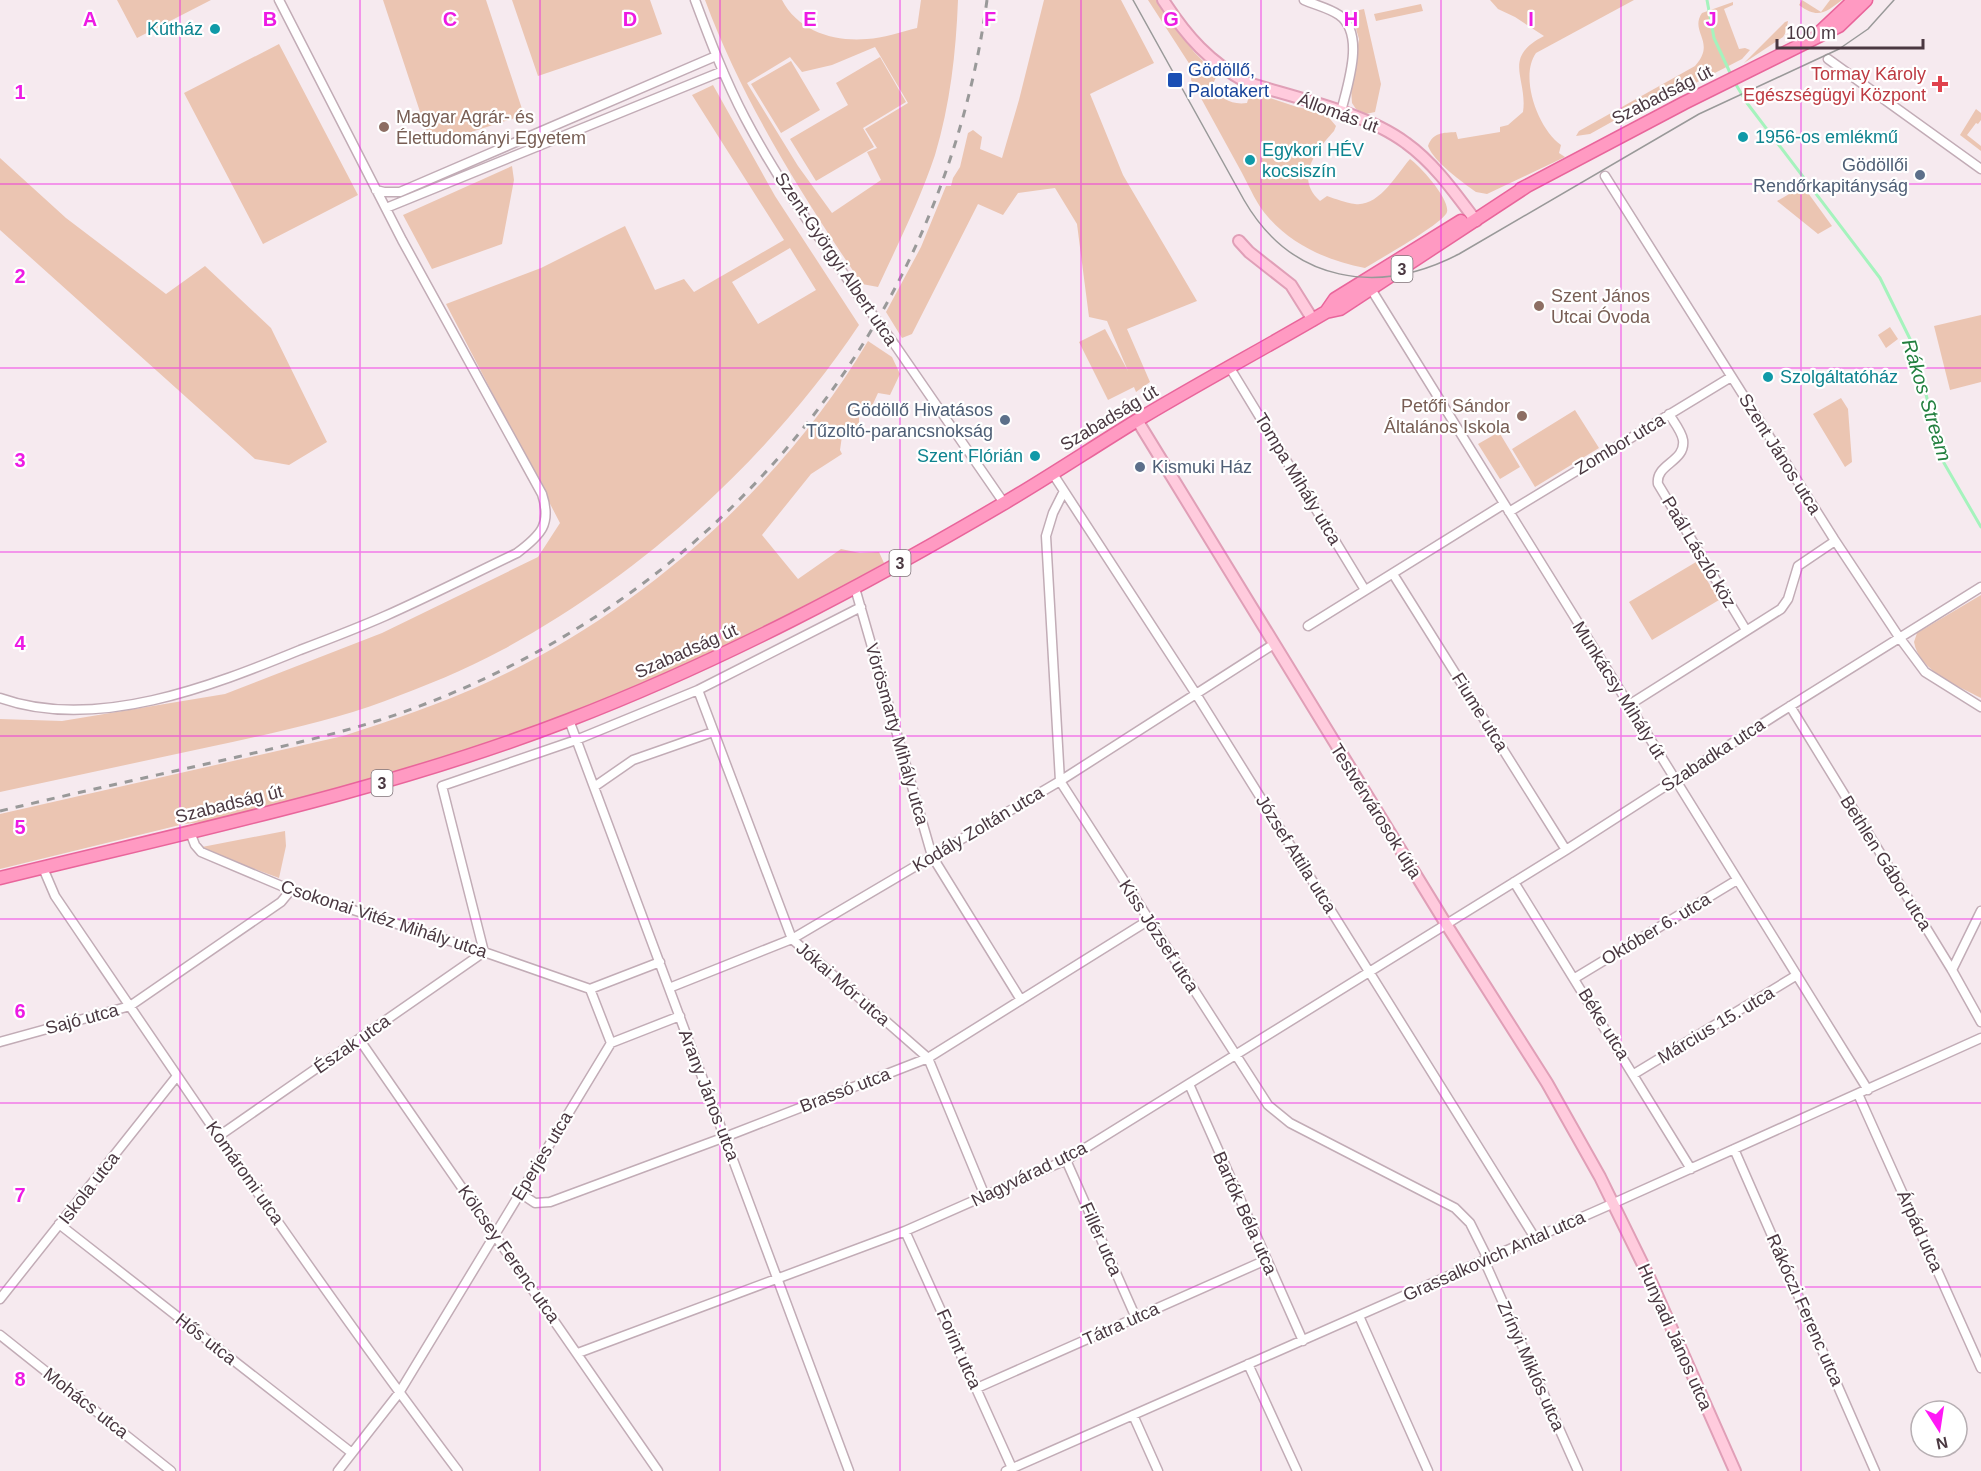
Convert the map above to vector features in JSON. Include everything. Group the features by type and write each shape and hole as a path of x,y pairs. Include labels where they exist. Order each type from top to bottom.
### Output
{"main road":[{"name":"Szabadság út","path":"1814,38 1854,0"},
{"name":"Szabadság út","path":"1326,312 1335,299 1527,186 1839,26 1866,0"},
{"name":"Szabadság út","path":"0,878 393,780 481,752 569,720 722,655 855,588 1053,474 1137,420 1326,312 1340,309 1473,218"}],"street":[{"path":"0,698 28,707 74,709 147,701 234,677 385,616 517,553 533,541 542,530 546,518 546,506 542,494 376,190 279,0"},
{"name":"Szent-Györgyi Albert utca","path":"694,0 723,71 746,119 776,172 857,293 1004,503"},
{"name":"Állomás út","path":"1163,0 1192,41 1221,68 1248,83 1376,125 1411,147 1438,172 1473,218"},
{"path":"1304,0 1340,15 1347,22 1353,35 1353,55 1341,112"},
{"path":"376,190 400,192 716,56"},
{"path":"1828,59 1981,169"},
{"path":"386,208 723,71"},
{"path":"672,76 680,89"},
{"path":"515,144 520,154"},
{"name":"Szent János utca","path":"1605,176 1835,541 1899,637 1925,672 1981,707"},
{"path":"1239,241 1249,252 1291,285 1313,320"},
{"name":"Munkácsy Mihály út","path":"1371,289 1868,1090"},
{"name":"Tompa Mihály utca","path":"1230,368 1365,590"},
{"name":"Zombor utca","path":"1509,512 1731,376"},
{"name":"Paál László köz","path":"1669,414 1683,438 1683,448 1675,460 1661,471 1658,484 1746,630"},
{"name":"Testvérvárosok útja","path":"1137,420 1446,924 1547,1083 1614,1203"},
{"name":"József Attila utca","path":"1053,474 1196,694 1535,1238"},
{"name":"Kiss József utca","path":"1064,491 1053,513 1046,536 1060,781 1260,1095 1274,1112 1290,1123 1455,1208 1470,1223 1486,1259"},
{"path":"1308,626 1504,504"},
{"path":"1629,705 1784,606 1798,566 1835,541"},
{"name":"Fiume utca","path":"1393,574 1566,850"},
{"name":"Szabadka utca","path":"1446,924 1981,587"},
{"name":"Vörösmarty Mihály utca","path":"855,588 932,856 1021,1000"},
{"name":"Szabadság út","path":"484,952 442,786 576,740 698,690 861,607"},
{"name":"Kodály Zoltán utca","path":"669,988 792,939 1060,781 1274,644"},
{"name":"Jókai Mór utca","path":"698,690 792,939 928,1058 985,1196"},
{"name":"Bethlen Gábor utca","path":"1790,706 1952,970 1981,1022"},
{"name":"Arany János utca","path":"569,720 849,1471"},
{"path":"594,788 633,760 713,732"},
{"name":"Csokonai Vitéz Mihály utca","path":"190,832 195,845 201,852 291,890 484,952 590,989"},
{"name":"Komáromi utca","path":"43,868 55,896 177,1076 399,1393 458,1471"},
{"name":"Október 6. utca","path":"1575,978 1737,880"},
{"name":"Béke utca","path":"1514,882 1691,1169"},
{"name":"Sajó utca","path":"0,1042 130,1006 281,902 291,890"},
{"path":"1952,970 1981,911"},
{"name":"Brassó utca","path":"520,1193 535,1203 550,1202 928,1058 1149,920"},
{"name":"Nagyvárad utca","path":"578,1353 905,1231 1066,1160 1446,924"},
{"name":"Észak utca","path":"219,1136 484,952"},
{"path":"660,962 590,989 610,1043 680,1016"},
{"name":"Március 15. utca","path":"1634,1074 1797,975"},
{"name":"Grassalkovich Antal utca","path":"1013,1469 1981,1038"},
{"name":"Kölcsey Ferenc utca","path":"359,1039 658,1471"},
{"name":"Eperjes utca","path":"338,1471 399,1393 610,1043"},
{"name":"Iskola utca","path":"0,1299 177,1076"},
{"name":"Bartók Béla utca","path":"1189,1084 1303,1341"},
{"name":"Árpád utca","path":"1858,1094 1981,1368"},
{"name":"Rákóczi Ferenc utca","path":"1734,1149 1875,1471"},
{"name":"Fillér utca","path":"1066,1160 1136,1318"},
{"name":"Hunyadi János utca","path":"1614,1203 1735,1471"},
{"name":"Hős utca","path":"59,1224 352,1453"},
{"name":"Forint utca","path":"905,1231 1013,1469"},
{"name":"Zrínyi Miklós utca","path":"1486,1259 1578,1471"},
{"name":"Tátra utca","path":"976,1389 1266,1260"},
{"path":"1359,1316 1428,1471"},
{"name":"Mohács utca","path":"0,1335 171,1471"},
{"path":"1248,1364 1296,1471"},
{"path":"1133,1415 1158,1471"}],"shaded area":[{"path":"117,0 211,0 137,38"},
{"path":"383,0 486,0 524,115 431,145"},
{"path":"512,0 650,0 662,34 538,76"},
{"path":"705,0 782,0 797,20 807,27 842,39 867,39 917,28 921,0 958,0 951,79 945,117 935,155 916,205 878,287 862,284 817,216 755,111 720,38","holes":["875,47 908,103 865,129 877,148 867,152 881,180 832,213 798,166 747,83 790,57 802,72 832,65"]},
{"path":"1044,0 1121,0 1154,63 1090,94 1123,175 1197,301 1127,329 1150,382 1136,392 1134,387 1108,400 1079,342 1105,329 1128,371 1107,321 1089,317 1077,224 1055,188 1018,193 1003,215 978,204 912,334 902,338 886,312 921,247 946,186 951,186 960,167 968,133 973,130 982,137 980,149 1002,158"},
{"path":"1148,0 1157,0 1194,52 1217,75 1212,86 1223,98 1231,102 1247,103 1249,96 1255,93 1297,107 1325,113 1336,126 1315,156 1308,174 1312,192 1320,201 1327,196 1345,202 1364,204 1380,195 1410,159 1427,175 1439,191 1447,206 1447,212 1435,224 1365,268 1338,261 1300,244 1278,227 1257,202 1191,80 1192,68"},
{"path":"1490,0 1634,0 1536,53 1531,63 1530,88 1538,115 1561,145 1559,153 1565,157 1487,194 1476,192 1456,177 1436,159 1428,146 1433,138 1443,133 1456,132 1458,139 1500,132 1500,127 1508,125 1523,112 1520,61 1523,52 1544,36 1498,9"},
{"path":"1802,0 1821,12 1830,0 1842,0 1826,11 1821,13 1816,13 1799,5"},
{"path":"1733,2 1733,5 1724,9 1739,49 1750,50 1742,59 1676,93 1642,105 1590,134 1576,136 1579,131 1695,66 1704,50 1699,26 1702,13"},
{"path":"1421,4 1423,11 1376,21 1374,14"},
{"path":"1364,9 1381,84 1375,112 1366,114 1356,109 1352,103 1351,88 1359,39 1352,15 1355,11"},
{"path":"1788,21 1783,37 1744,63 1785,22"},
{"path":"279,44 358,195 263,244 184,93"},
{"path":"880,57 906,102 863,128 874,147 816,181 790,139 848,105 836,83"},
{"path":"791,61 820,110 781,133 751,84"},
{"path":"713,85 775,196 859,325 786,421 744,466 700,509 605,586 554,620 502,650 430,684 320,721 0,792 0,719 62,721 225,694 382,633 538,557 560,523 446,304 541,268 625,226 655,290 684,279 694,292 784,240 692,95","holes":["790,248 816,290 758,324 732,282"]},
{"path":"1976,109 1981,113 1981,120 1967,135 1981,146 1981,151 1960,135"},
{"path":"0,158 66,218 166,294 205,266 271,328 327,442 289,465 255,459 0,230"},
{"path":"512,166 514,180 502,244 432,269 403,215"},
{"path":"1803,186 1832,226 1818,234 1777,201"},
{"path":"1981,315 1981,382 1950,390 1934,326"},
{"path":"1890,327 1898,339 1886,348 1878,335"},
{"path":"868,341 892,357 900,374 890,395 878,393 872,406 859,416 859,431 849,437 843,429 840,450 842,454 811,474 762,535 798,579 841,549 860,553 879,552 884,563 784,620 684,666 536,729 377,781 214,821 184,824 0,869 0,814 343,736 452,697 488,682 545,653 600,619 653,581 751,494 834,394"},
{"path":"1841,398 1848,409 1852,462 1845,467 1813,414"},
{"path":"1575,410 1599,448 1535,487 1512,449"},
{"path":"1499,432 1520,467 1500,479 1478,444"},
{"path":"1696,562 1719,600 1652,640 1629,602"},
{"path":"1981,595 1981,698 1951,683 1931,669 1917,652 1914,642 1917,633"},
{"path":"285,831 286,846 279,878 211,853 202,847"}],"waterway":[{"name":"Rákos Stream","path":"1707,0 1714,38 1732,77"},
{"name":"Rákos Stream","path":"1735,83 1747,103 1880,278 1913,345 1944,463 1981,527"}],"tram line":[{"path":"1133,0 1244,200 1264,228 1286,249 1312,265 1339,274 1368,277 1398,275 1428,267 1459,254 1699,114 1839,49 1868,29 1894,0"}],"railway":[{"path":"0,811 309,740 402,713 534,654 633,591 723,515 802,429 869,333 923,229 963,118 987,0"}],"place":[{"name":"Kútház","path":"215,29"},
{"name":"Gödöllő, Palotakert","path":"1175,80"},
{"name":"Tormay Károly Egészségügyi Központ","path":"1940,84"},
{"name":"Magyar Agrár- és Élettudományi Egyetem","path":"384,127"},
{"name":"1956-os emlékmű","path":"1743,137"},
{"name":"Egykori HÉV kocsiszín","path":"1250,160"},
{"name":"Gödöllői Rendőrkapitányság","path":"1920,175"},
{"name":"Szent János Utcai Óvoda","path":"1539,306"},
{"name":"Szolgáltatóház","path":"1768,377"},
{"name":"Petőfi Sándor Általános Iskola","path":"1522,416"},
{"name":"Gödöllő Hivatásos Tűzoltó-parancsnokság","path":"1005,420"},
{"name":"Szent Flórián","path":"1035,456"},
{"name":"Kismuki Ház","path":"1140,467"}]}
